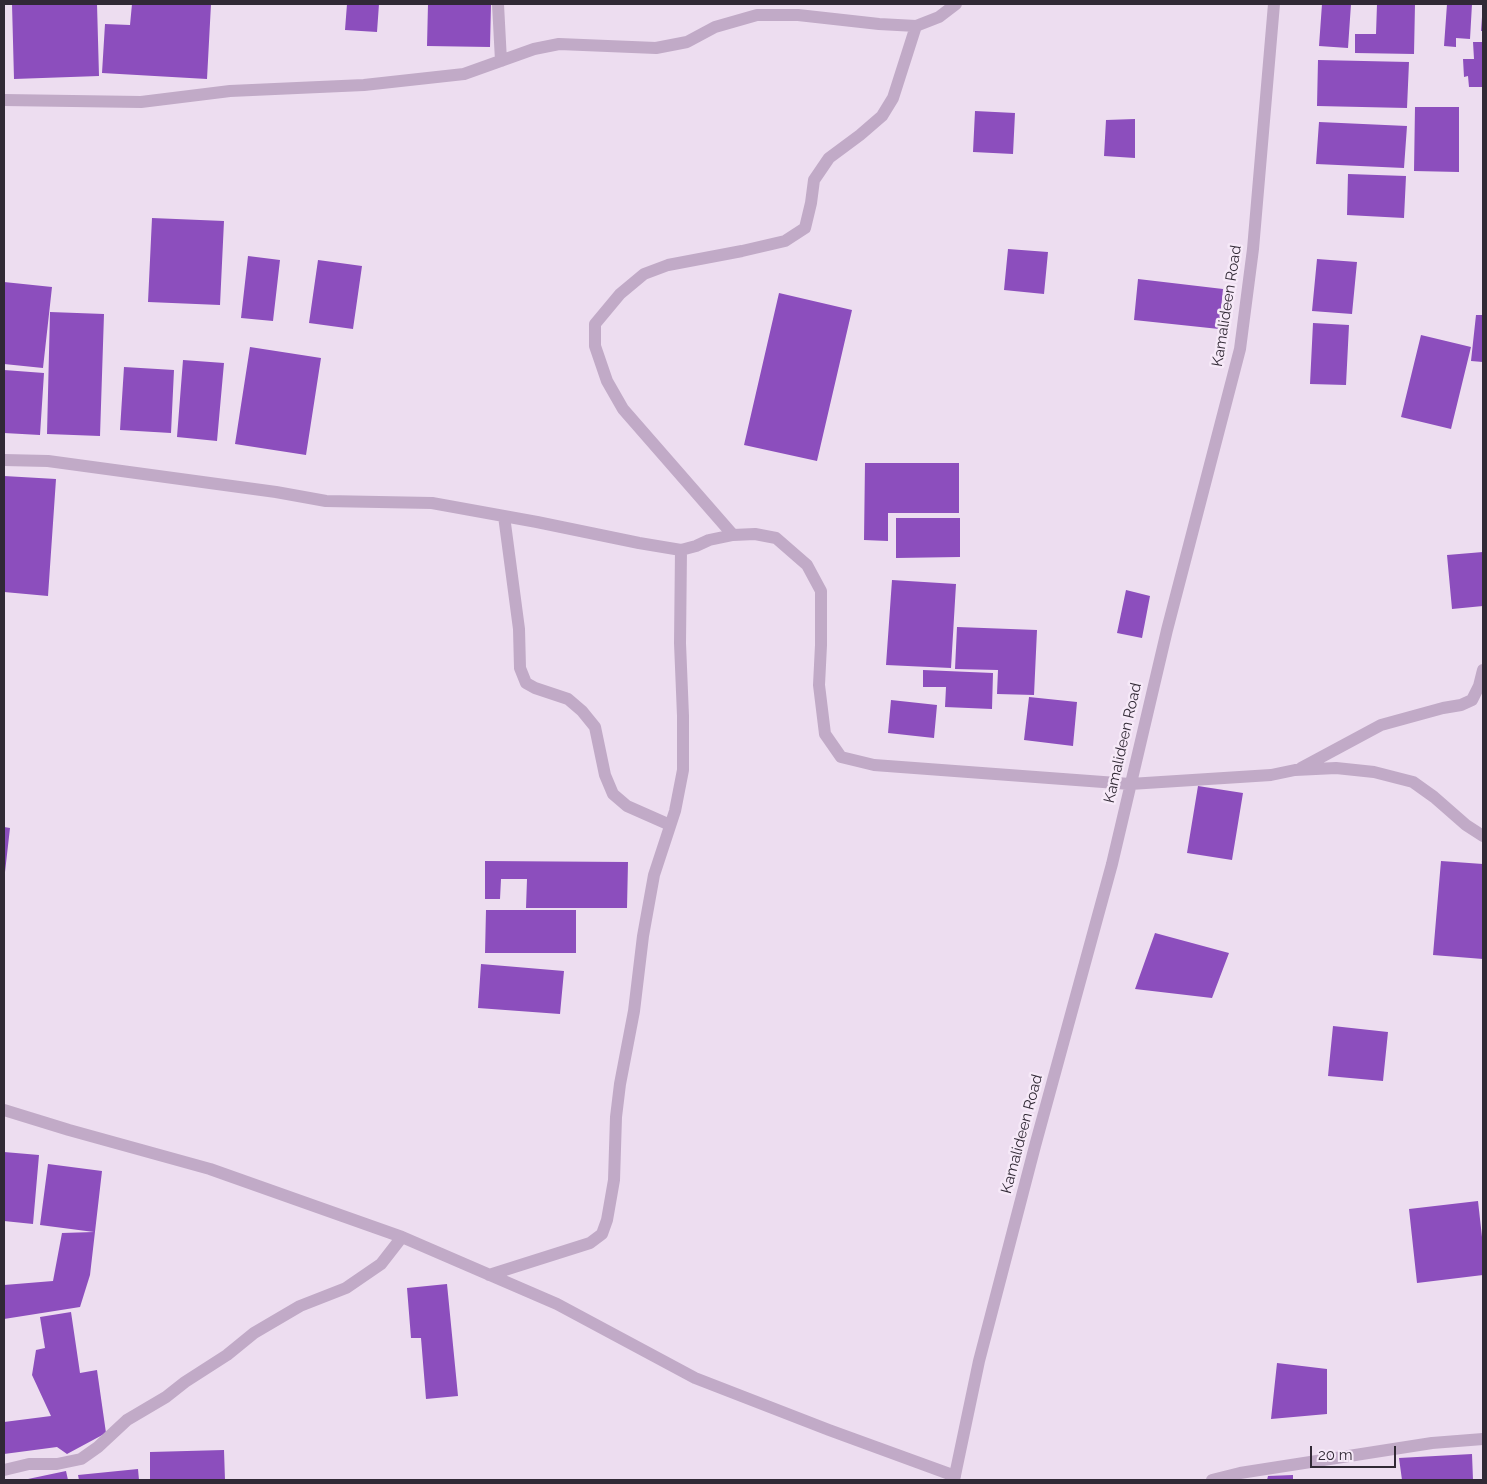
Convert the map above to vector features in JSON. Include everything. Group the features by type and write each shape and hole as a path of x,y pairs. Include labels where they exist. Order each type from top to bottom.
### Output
{"street":[{"path":"498,4 501,61"},
{"path":"4,100 141,102 230,91 364,85 464,74 534,49 559,44 656,48 687,42 715,27 757,15 798,15 916,26 939,17 956,4"},
{"name":"Kamalideen Road","path":"954,1478 979,1361 1112,864 1166,630 1240,349 1253,249 1274,4"},
{"path":"733,535 623,409 607,381 595,346 595,324 620,294 644,274 668,265 785,241 805,228 814,180 829,158 882,116 893,98 916,26"},
{"path":"4,460 48,461 276,492 326,501 432,503 681,550 709,540 733,535 755,534 776,538 807,565 821,591 819,685 825,734 841,757 874,765 1130,784 1272,775 1295,770 1336,768 1374,772 1413,782 1434,797 1466,825 1483,836"},
{"path":"504,516 519,629 520,668 526,683 568,700 582,711 595,727 605,775 613,794 627,806 670,825"},
{"path":"489,1274 590,1243 602,1234 607,1220 614,1180 616,1116 620,1084 634,1011 643,936 654,875 675,811 683,770 680,643 681,550"},
{"path":"1295,770 1381,725 1461,705 1472,700 1479,686 1483,670"},
{"path":"4,1110 210,1169 402,1237 557,1304 695,1378 954,1478"},
{"path":"4,1470 29,1464 57,1464 81,1458 98,1447 127,1420 166,1397 184,1382 227,1355 254,1333 300,1306 346,1288 381,1264 402,1237"},
{"path":"1212,1480 1240,1473 1432,1443 1483,1439"}],"building":[{"path":"12,4 97,4 99,76 14,79"},
{"path":"132,4 211,4 207,79 102,73 105,24 130,25"},
{"path":"347,4 379,4 377,32 345,30"},
{"path":"428,4 491,4 490,47 427,46"},
{"path":"1322,4 1351,4 1348,48 1319,46"},
{"path":"1377,4 1415,4 1414,54 1355,53 1355,34 1376,34"},
{"path":"1447,4 1472,4 1470,39 1456,38 1456,47 1444,46"},
{"path":"1482,17 1483,31 1481,31"},
{"path":"1473,42 1483,42 1483,87 1469,87 1468,76 1464,77 1463,59 1474,59"},
{"path":"1318,60 1409,62 1407,108 1317,106"},
{"path":"1415,107 1459,107 1459,172 1414,171"},
{"path":"975,111 1015,113 1013,154 973,152"},
{"path":"1135,119 1135,158 1104,156 1106,120"},
{"path":"1319,122 1407,126 1404,168 1316,164"},
{"path":"1348,174 1406,176 1404,218 1347,215"},
{"path":"152,218 224,221 220,305 148,302"},
{"path":"1008,249 1048,252 1044,294 1004,290"},
{"path":"248,256 280,260 273,321 241,318"},
{"path":"1317,259 1357,262 1352,314 1312,311"},
{"path":"318,260 362,266 353,329 309,323"},
{"path":"1138,279 1223,289 1219,329 1134,320"},
{"path":"4,282 52,287 43,368 4,364"},
{"path":"779,293 852,310 817,461 744,445"},
{"path":"50,312 104,314 100,436 47,434"},
{"path":"1476,315 1483,315 1483,362 1471,361"},
{"path":"1313,323 1349,325 1346,385 1310,384"},
{"path":"1421,335 1471,347 1451,429 1401,417"},
{"path":"250,347 321,358 306,455 235,444"},
{"path":"183,360 224,363 217,441 177,437"},
{"path":"124,367 174,370 171,433 120,430"},
{"path":"4,370 44,373 40,435 4,433"},
{"path":"865,463 959,463 959,513 888,513 888,541 864,540"},
{"path":"4,476 56,479 48,596 4,592"},
{"path":"896,518 960,518 960,557 896,558"},
{"path":"1483,552 1483,606 1452,609 1447,555"},
{"path":"892,580 956,584 951,668 886,665"},
{"path":"1126,590 1150,596 1142,638 1117,633"},
{"path":"957,627 1037,630 1034,695 997,694 998,670 955,669"},
{"path":"923,670 993,673 992,709 945,707 946,687 923,687"},
{"path":"1029,697 1077,702 1073,746 1024,740"},
{"path":"891,700 937,705 934,738 888,733"},
{"path":"1198,786 1243,793 1232,860 1187,853"},
{"path":"4,827 10,828 5,872 4,872"},
{"path":"485,861 628,862 627,908 526,908 527,879 501,879 500,899 485,899"},
{"path":"1441,861 1483,864 1483,959 1433,955"},
{"path":"486,910 576,910 576,953 485,953"},
{"path":"1155,933 1229,953 1212,998 1135,989"},
{"path":"481,964 564,971 560,1014 478,1008"},
{"path":"1333,1026 1388,1032 1383,1081 1328,1076"},
{"path":"4,1152 39,1155 33,1224 4,1221"},
{"path":"48,1164 102,1171 90,1275 80,1307 4,1319 4,1285 53,1281 62,1233 94,1232 40,1225"},
{"path":"1478,1201 1483,1246 1483,1275 1417,1283 1409,1209"},
{"path":"447,1284 458,1396 426,1399 421,1338 411,1338 407,1288"},
{"path":"71,1312 80,1373 97,1370 106,1433 67,1454 57,1447 4,1454 4,1422 51,1416 32,1375 36,1350 45,1348 40,1317"},
{"path":"1277,1363 1327,1369 1327,1414 1271,1419"},
{"path":"224,1450 225,1480 150,1480 150,1452"},
{"path":"1472,1454 1473,1480 1402,1480 1399,1458"},
{"path":"138,1469 139,1480 79,1480 78,1475"},
{"path":"66,1471 68,1480 28,1480 28,1479"},
{"path":"1293,1475 1293,1480 1267,1480 1268,1476"}]}
